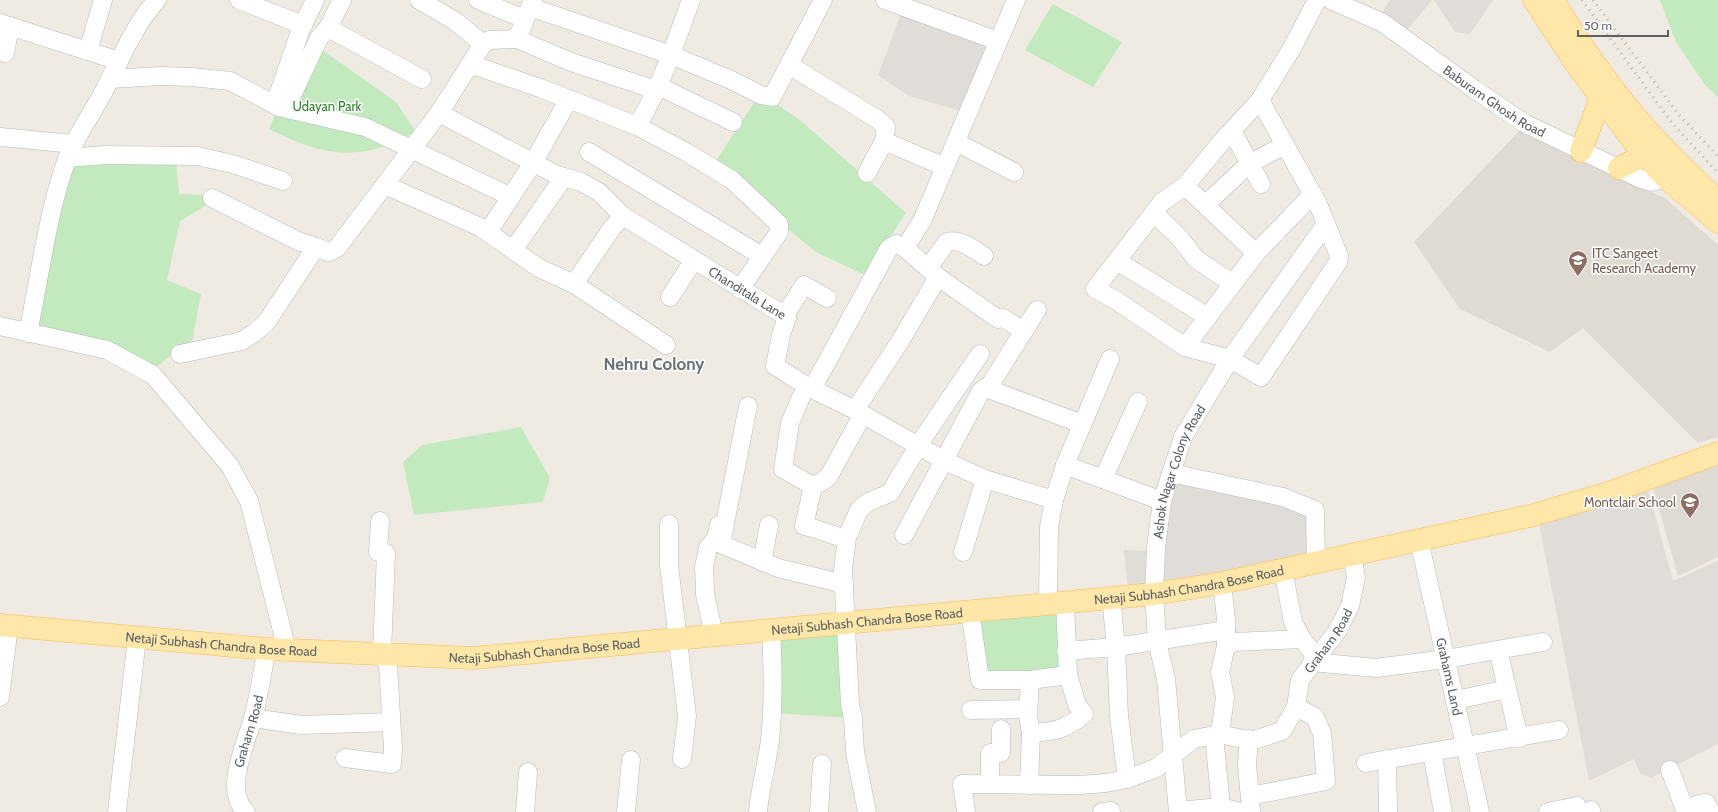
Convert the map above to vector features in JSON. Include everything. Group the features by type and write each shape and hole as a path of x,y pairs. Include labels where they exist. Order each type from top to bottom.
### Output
{"main road":[{"path":"1534,0 1576,64 1636,145 1654,150 1718,201"},
{"path":"1553,0 1567,23 1626,105 1654,150 1667,179 1718,222"},
{"path":"1581,151 1601,97"},
{"path":"1619,168 1654,150"},
{"name":"Netaji Subhash Chandra Bose Road","path":"5,626 277,649 473,658 970,610 1154,594 1222,583 1534,515 1611,492 1718,453"}],"street":[{"path":"88,51 103,0"},
{"path":"28,334 53,206 71,151 137,29 157,0"},
{"path":"280,106 303,25 315,0"},
{"path":"280,106 319,38 328,28 342,0"},
{"path":"478,0 530,9 670,55 731,80 761,95 772,96 790,65 823,0"},
{"path":"637,126 657,88 691,0"},
{"path":"885,0 998,42"},
{"path":"905,248 922,221 1016,0"},
{"path":"1260,100 1312,194 1339,256 1338,262 1261,377 1230,359 1185,346 1095,289 1162,202 1185,186 1260,100 1292,48 1316,0"},
{"name":"Baburam Ghosh Road","path":"1331,0 1383,23 1524,123 1581,151 1651,182 1667,179"},
{"path":"424,1 455,21 483,44"},
{"path":"248,2 303,25"},
{"path":"517,39 530,9"},
{"path":"5,53 5,25 119,61"},
{"path":"328,28 422,78"},
{"path":"212,198 298,241 330,252 337,248 412,150 439,113 483,44 489,40 517,39 571,62 657,88 733,122"},
{"path":"470,64 569,99 637,126 686,152 732,180 779,224 779,232 740,289"},
{"path":"790,65 877,119 886,127 884,141 867,173"},
{"path":"110,79 192,77 230,81 280,106 365,127 511,197"},
{"path":"488,232 533,163 569,99"},
{"name":"Chanditala Lane","path":"439,113 533,163 564,177 581,182 599,192 623,216 787,317 781,335 776,366 807,393 918,445 945,461 985,478 1054,500"},
{"path":"1232,131 1261,184"},
{"path":"0,137 71,151 106,155 198,156 236,165 283,181"},
{"path":"884,141 945,167"},
{"path":"956,142 1014,172"},
{"path":"1206,204 1249,164 1285,145"},
{"path":"589,152 762,256"},
{"path":"513,250 564,177"},
{"path":"385,185 480,227 539,268 574,284 666,345"},
{"path":"1185,186 1206,204 1256,253"},
{"path":"1185,346 1256,253 1312,194"},
{"path":"1154,213 1179,237 1196,259 1233,284"},
{"path":"574,284 612,228 623,216"},
{"name":"Ashok Nagar Colony Road","path":"1178,812 1166,679 1156,641 1154,594 1156,548 1162,501 1183,437 1230,359 1326,224"},
{"path":"813,486 823,481 828,476 857,416 899,343 947,242 952,240 960,242 984,256"},
{"path":"813,486 783,468 790,423 889,248 896,244 905,248 933,272 998,319 1003,318 1024,331"},
{"path":"180,354 242,341 254,334 266,323 316,247"},
{"path":"670,296 694,260"},
{"path":"1117,261 1208,317"},
{"path":"787,317 787,312 804,285 827,298"},
{"path":"904,535 945,461 981,391 990,385 1037,310"},
{"path":"0,326 28,334 106,350 153,375 209,439 234,471 249,501 277,649"},
{"path":"867,812 855,752 853,719 850,704 843,570 847,536 859,510 868,502 890,493 918,445 980,354"},
{"path":"1031,733 1050,732 1072,725 1084,714 1077,705 1068,675 1066,651 1056,602 1049,528 1054,500 1065,465 1110,359"},
{"path":"986,388 1082,424"},
{"path":"1103,479 1138,402"},
{"path":"714,635 705,594 704,567 708,548 716,538 745,408 721,544 762,562 844,584"},
{"path":"1065,465 1162,501"},
{"path":"1171,473 1283,497 1315,510 1316,562"},
{"path":"963,552 985,478"},
{"path":"813,486 804,526 823,530 828,534 847,536"},
{"path":"345,758 392,764 393,749 388,665 382,653 386,553 378,552 380,521"},
{"path":"669,524 669,565 679,638 686,716 682,759"},
{"path":"762,562 769,525"},
{"name":"Grahams Land","path":"1420,540 1480,812"},
{"name":"Graham Road","path":"1217,735 1249,739 1251,741 1282,731 1296,707 1300,680 1338,630 1350,606 1356,577 1352,555"},
{"path":"1283,569 1293,622 1314,660 1376,668 1446,659 1543,642"},
{"path":"1221,807 1217,735 1225,697 1220,672 1226,638 1222,583"},
{"path":"1111,597 1116,647 1119,716 1127,779"},
{"path":"970,610 980,680 1030,680 1068,675"},
{"path":"0,697 5,626"},
{"path":"758,812 766,767 773,706 774,674 771,630"},
{"path":"117,812 137,638"},
{"path":"1066,651 1116,647 1156,641 1226,638 1234,642 1302,639"},
{"name":"Graham Road","path":"246,812 240,806 236,787 238,766 277,649"},
{"path":"1498,650 1518,738"},
{"path":"1029,785 1031,733 1028,709 1030,680"},
{"path":"1456,700 1507,689"},
{"path":"1249,739 1247,764 1250,804 1326,781 1322,733 1315,717 1296,707"},
{"path":"972,710 1028,709"},
{"path":"253,718 301,724 391,722"},
{"path":"990,784 990,753 1001,753 1001,729"},
{"path":"1366,763 1559,730"},
{"path":"966,812 962,784 1080,785 1127,779 1156,768 1194,739 1217,735"},
{"path":"1432,752 1443,812"},
{"path":"1387,759 1388,812"},
{"path":"626,812 631,760"},
{"path":"819,812 822,764"},
{"path":"1670,770 1684,807 1688,808 1701,803 1706,804 1711,812"},
{"path":"525,812 528,772"},
{"path":"1178,812 1221,807 1239,812"},
{"path":"1548,812 1587,809"},
{"path":"1102,812 1111,812"}],"shaded area":[{"path":"1390,0 1432,0 1403,35 1378,19"},
{"path":"1434,0 1493,0 1470,34 1455,32"},
{"path":"902,11 995,44 965,112 909,96 878,75"},
{"name":"ITC Sangeet Research Academy","path":"1520,130 1613,176 1665,198 1718,245 1718,437 1698,443 1583,328 1550,352 1460,309 1414,242"},
{"name":"Montclair School","path":"1718,458 1718,557 1678,576 1651,480"},
{"path":"1172,478 1312,512 1311,559 1128,591 1124,550 1154,551"},
{"path":"1646,483 1673,581 1718,561 1718,744 1651,778 1640,773 1634,759 1589,781 1538,518"}],"green space":[{"path":"1660,0 1718,0 1718,97 1705,85 1676,42"},
{"path":"1053,4 1122,42 1093,87 1025,50"},
{"name":"Udayan Park","path":"308,40 396,102 416,132 379,148 349,153 322,150 296,141 269,129"},
{"path":"755,101 772,101 800,120 906,213 865,275 816,252 712,167"},
{"path":"176,159 179,194 208,195 205,206 180,221 167,280 201,294 191,347 175,353 154,369 28,332 71,163"},
{"path":"521,427 550,478 543,502 414,515 403,462 422,445"},
{"path":"1063,605 1065,673 982,679 973,613"},
{"path":"843,626 848,718 776,713 774,634"}],"railway":[{"path":"1582,0 1672,123 1718,173"},
{"path":"1593,0 1679,115 1718,156"}],"place":[{"name":"ITC Sangeet Research Academy","path":"1578,277"},
{"name":"Montclair School","path":"1690,519"}],"district":[{"name":"Nehru Colony","path":"654,364"}]}
